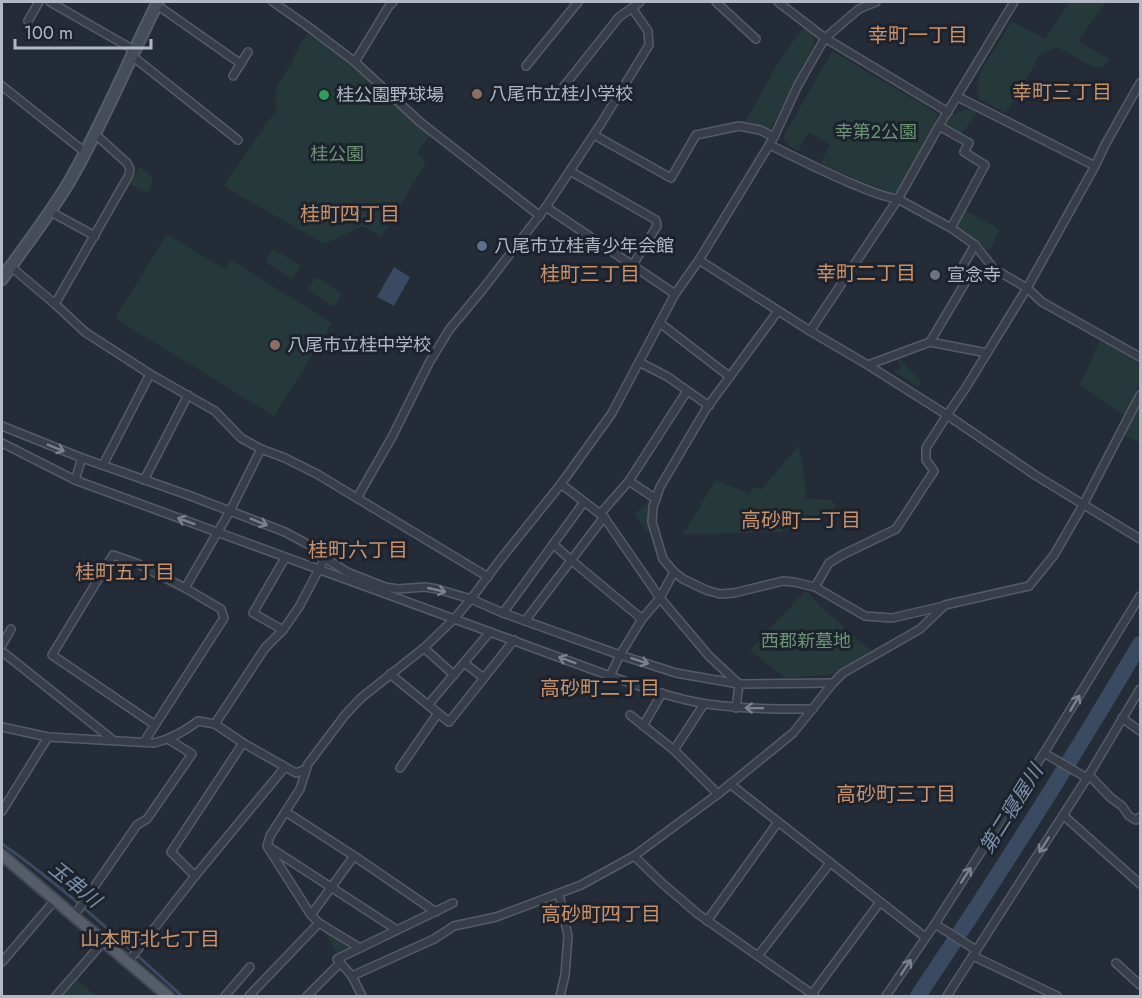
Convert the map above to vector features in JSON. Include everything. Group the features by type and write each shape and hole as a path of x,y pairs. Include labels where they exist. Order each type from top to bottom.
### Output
{"main road":[{"path":"2,855 55,900 79,909 104,941 129,960 168,996"}],"street":[{"path":"28,21 39,2"},
{"path":"50,2 133,52 238,140"},
{"path":"273,2 355,62 420,122 540,216"},
{"path":"355,62 393,2"},
{"path":"526,66 578,2"},
{"path":"557,95 619,16 640,2"},
{"path":"716,2 756,39"},
{"path":"778,2 825,38 948,112"},
{"path":"360,948 319,923 311,915 267,846 270,836 300,789 306,769 345,715 361,698 424,648 454,619 561,484 612,412 675,294 699,260 770,145 798,85 825,38 859,9 876,2"},
{"path":"810,331 898,199 1014,2"},
{"path":"2,279 51,212 86,153 157,3 241,64"},
{"path":"357,498 449,330 540,216 594,135 649,45 648,31 632,8"},
{"path":"233,76 249,52"},
{"path":"815,587 829,563 896,529 934,471 926,460 926,448 1027,288 1140,83"},
{"path":"2,86 86,153"},
{"path":"958,97 1095,166"},
{"path":"594,135 671,178 696,135 739,126 760,130 774,137"},
{"path":"939,126 969,143 964,152 985,165 951,228"},
{"path":"55,304 129,175 130,169 127,163 94,134"},
{"path":"770,145 815,168 871,192 898,199 951,228 975,245 994,269 1027,288 1042,302 1140,357"},
{"path":"570,171 656,220 657,226 632,266"},
{"path":"546,207 675,294"},
{"path":"51,212 95,236"},
{"path":"930,342 964,283 964,264 975,245"},
{"path":"699,260 1140,539"},
{"path":"10,266 85,332 150,374 215,411 241,438 285,458 357,498 488,577"},
{"path":"778,311 709,406 660,487 653,507 652,522 663,559 674,572 696,586 720,594 734,593 783,581 794,582 815,587 865,616 892,618 1029,586 1054,555 1083,505 1140,395"},
{"path":"660,323 730,377"},
{"path":"868,365 930,342 987,353"},
{"path":"639,362 668,377 709,406"},
{"path":"103,465 150,374"},
{"path":"525,621 629,481 687,390"},
{"path":"144,480 188,395"},
{"path":"2,426 82,458 285,532 309,545 347,572 385,587 398,589 425,587 471,599 525,621 676,673 738,684 833,682"},
{"path":"2,443 75,480 610,676 704,704 736,708 813,709"},
{"path":"185,588 230,511 261,449"},
{"path":"75,480 82,458"},
{"path":"629,481 656,499"},
{"path":"561,484 602,515 660,598 709,656 738,684"},
{"path":"503,613 584,502"},
{"path":"553,544 642,619"},
{"path":"144,742 155,725 224,618 221,609 185,588 136,563 114,555 52,655 155,725"},
{"path":"283,630 253,613 285,558"},
{"path":"215,724 265,648 283,630 299,607 325,558"},
{"path":"610,676 642,619 660,598 674,572"},
{"path":"886,996 1044,753 1140,596"},
{"path":"352,976 434,939 454,926 496,917 558,894 581,885 634,856 718,794 793,733 833,682 843,673 920,629 945,606"},
{"path":"2,645 10,629"},
{"path":"428,705 490,632"},
{"path":"390,674 448,722 514,640"},
{"path":"424,648 454,675"},
{"path":"4,653 113,740"},
{"path":"464,663 484,678"},
{"path":"736,708 738,684"},
{"path":"947,996 1088,777 1140,689"},
{"path":"643,726 662,693"},
{"path":"674,750 704,704"},
{"path":"400,768 438,713"},
{"path":"630,715 674,750 718,794"},
{"path":"1122,718 1140,731"},
{"path":"2,727 48,736 154,743 184,732 198,721 215,724 296,773 306,769"},
{"path":"2,811 48,736"},
{"path":"79,909 137,825 147,819 192,753 168,739"},
{"path":"195,876 171,852 243,743"},
{"path":"1044,753 1088,777 1122,806 1129,816 1136,820 1140,818"},
{"path":"129,960 285,767"},
{"path":"730,784 926,937"},
{"path":"286,812 436,912"},
{"path":"1063,815 1140,884"},
{"path":"708,921 778,822"},
{"path":"267,846 396,930"},
{"path":"311,915 354,856"},
{"path":"634,856 663,884 708,921 814,995 880,902"},
{"path":"758,956 830,863"},
{"path":"558,894 568,936 566,975 560,996"},
{"path":"2,962 55,900"},
{"path":"362,996 352,976 337,959 453,903"},
{"path":"249,996 319,923"},
{"path":"934,924 975,953 1057,996"},
{"path":"56,996 104,941"},
{"path":"308,996 340,963"},
{"path":"1116,963 1140,985"},
{"path":"225,996 250,967"}],"green space":[{"path":"1069,2 1106,2 1078,41 1109,59 1105,66 1096,68 1057,47 1040,55 1006,113 979,99 977,88 981,71 1012,21 1046,38"},
{"path":"803,28 811,32 814,44 769,131 751,125 746,121 779,61"},
{"name":"桂公園","path":"308,34 347,60 430,135 417,153 426,163 381,237 363,226 324,244 224,185 277,109 275,94 277,86 301,42"},
{"name":"幸第2公園","path":"832,51 937,113 935,124 897,192 891,192 851,177 821,163 830,144 809,132 798,151 783,138"},
{"path":"971,108 977,111 961,135 951,130 947,124 953,114"},
{"path":"140,167 152,177 153,181 147,193 130,184"},
{"path":"964,210 997,228 999,232 989,251 959,230 957,223"},
{"path":"167,234 225,269 231,260 332,323 274,416 115,318"},
{"path":"273,249 301,266 292,279 265,262"},
{"path":"316,277 342,294 334,307 308,290"},
{"path":"1100,340 1137,361 1140,382 1125,416 1080,385"},
{"path":"898,357 922,382 918,387 894,371 901,369"},
{"path":"1140,403 1140,443 1125,435"},
{"path":"798,446 802,459 806,499 832,500 836,507 821,516 782,532 683,534 716,480 749,494 755,486 761,490"},
{"path":"649,500 652,531 649,534 635,514"},
{"name":"西郡新墓地","path":"806,590 819,605 871,651 835,674 785,678 750,650"},
{"path":"322,927 354,946 337,955"},
{"path":"77,980 96,996 63,996"}],"water":[{"path":"394,267 410,277 394,306 377,297"}],"waterway":[{"name":"第二寝屋川","path":"918,996 1032,822 1140,644"},
{"name":"玉串川","path":"2,844 72,898 182,996"}],"place":[{"name":"八尾市立桂小学校","path":"477,94"},
{"name":"桂公園野球場","path":"324,95"},
{"name":"八尾市立桂青少年会館","path":"482,246"},
{"name":"宣念寺","path":"935,275"},
{"name":"八尾市立桂中学校","path":"275,345"}],"district":[{"name":"幸町一丁目","path":"918,35"},
{"name":"幸町三丁目","path":"1062,92"},
{"name":"桂町四丁目","path":"350,214"},
{"name":"幸町二丁目","path":"866,273"},
{"name":"桂町三丁目","path":"590,274"},
{"name":"高砂町一丁目","path":"801,520"},
{"name":"桂町六丁目","path":"358,550"},
{"name":"桂町五丁目","path":"125,572"},
{"name":"高砂町二丁目","path":"600,688"},
{"name":"高砂町三丁目","path":"896,794"},
{"name":"高砂町四丁目","path":"601,914"},
{"name":"山本町北七丁目","path":"150,939"}]}
